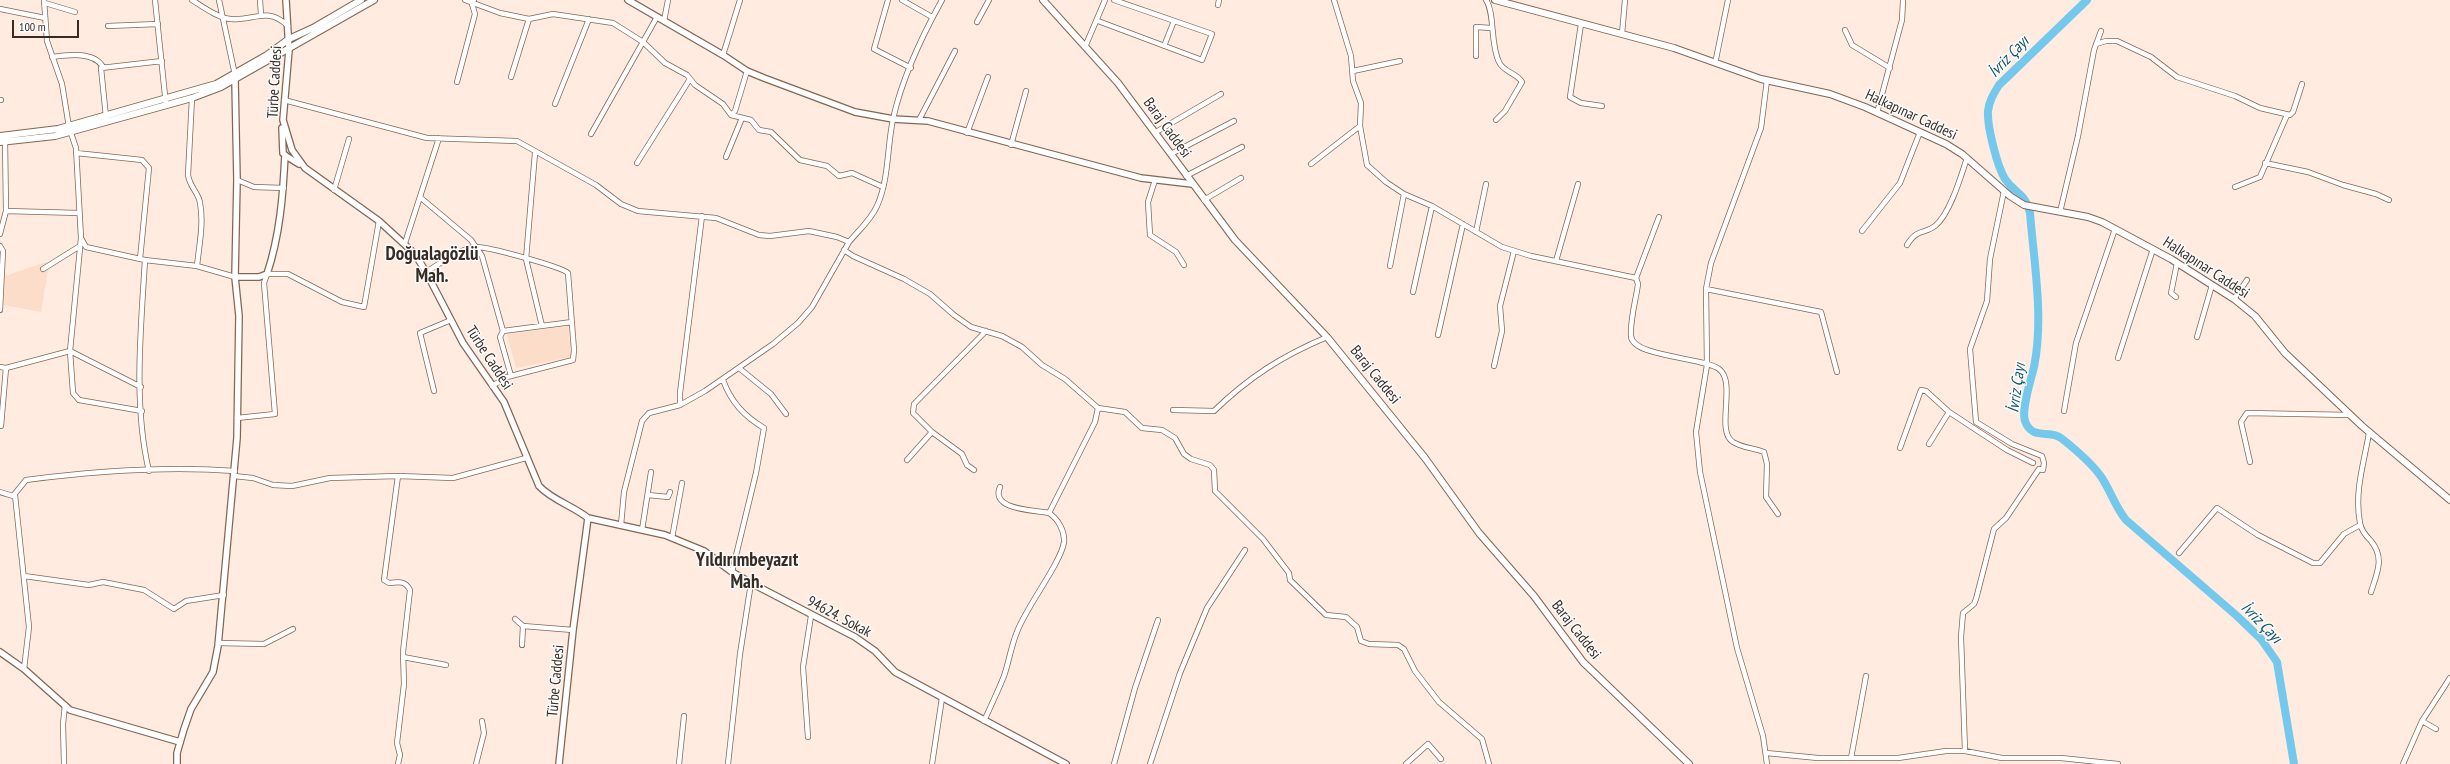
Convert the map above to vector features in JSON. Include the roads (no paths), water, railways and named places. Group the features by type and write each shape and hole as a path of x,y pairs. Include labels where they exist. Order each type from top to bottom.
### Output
{"main road":[{"path":"2,139 36,139 167,102 235,77 289,39 313,28 361,0"},
{"path":"70,129 106,117 167,102 192,98 289,50 303,40 374,0"},
{"name":"Baraj Caddesi","path":"1043,0 1118,83 1235,240 1327,337 1407,436 1472,525 1530,591 1583,662 1689,764"},
{"name":"Halkapınar Caddesi","path":"1495,0 1674,48 1767,80 1830,94 1946,144 1967,158 2004,191 2030,207 2088,217 2115,229 2177,263 2234,299 2255,316 2285,353 2369,433 2450,500"}],"street":[{"path":"155,0 167,102"},
{"path":"192,0 223,17 232,19 262,15 277,18 288,26"},
{"path":"177,764 180,742 191,709 213,672 224,595 235,473 239,316 235,277 237,180 235,77 219,0"},
{"path":"260,0 262,15"},
{"name":"Türbe Caddesi","path":"286,0 289,50 283,120 292,150 301,165 379,221 405,243 426,272 466,347 513,420 526,458 542,490 588,518 573,630 559,764"},
{"path":"465,0 500,13 529,19 552,14 613,23 643,42 665,62 687,75 711,98 723,104 731,115 751,120 759,130 770,132 800,160 827,166 839,176 852,173 883,186"},
{"path":"628,0 723,55 747,72 855,112 893,119 919,120 1011,145 1155,180 1192,184"},
{"path":"664,21 668,0"},
{"path":"723,55 740,0"},
{"path":"888,0 874,49 911,68"},
{"path":"902,0 932,17"},
{"path":"621,525 624,492 642,421 649,413 680,405 723,380 798,323 812,307 848,242 867,222 877,206 883,186 893,119 911,68 932,17 942,0"},
{"path":"977,22 989,0"},
{"path":"1085,47 1098,21 1105,0"},
{"path":"1098,21 1202,60 1212,34 1114,0"},
{"path":"1334,0 1353,71 1353,81 1362,103 1360,126 1367,165 1386,182 1404,194 1432,206 1502,247 1556,261 1636,278"},
{"path":"1486,0 1490,6 1491,28 1499,62 1510,73 1519,77 1522,82 1505,111 1496,120"},
{"path":"1622,34 1625,0"},
{"path":"1716,59 1728,0"},
{"path":"1877,113 1902,20 1903,0"},
{"path":"75,12 45,1 47,41 62,84 76,153 81,238 70,351 73,393 79,400 142,411"},
{"path":"457,82 474,14 473,2"},
{"path":"0,9 45,18"},
{"path":"590,134 657,17"},
{"path":"511,77 529,19"},
{"path":"555,104 589,19"},
{"path":"1164,46 1174,21"},
{"path":"108,26 158,24"},
{"path":"1581,24 1570,97 1581,103 1602,106"},
{"path":"1476,56 1476,27 1491,28"},
{"path":"1845,30 1852,45 1890,68"},
{"path":"2060,212 2078,136 2096,44 2101,31"},
{"path":"2096,44 2106,41 2117,41 2151,58 2177,77 2235,96 2260,108 2287,115"},
{"path":"919,120 955,51"},
{"path":"52,57 66,55 91,58 97,60 103,67"},
{"path":"103,67 162,61"},
{"path":"1353,71 1400,61"},
{"path":"103,67 100,70 106,117"},
{"path":"731,115 735,111 747,72"},
{"path":"967,133 988,77"},
{"path":"637,163 690,79"},
{"path":"1767,80 1762,128 1710,263 1706,289 1707,365 1696,432 1700,472 1737,648 1763,736 1767,764"},
{"path":"2235,187 2260,177 2287,115 2293,112 2302,84"},
{"path":"1011,145 1026,90"},
{"path":"1156,132 1221,94"},
{"path":"192,98 188,175 189,185 200,202 201,232 197,266"},
{"path":"284,100 427,138 511,140 524,144 535,153 596,185 621,204 638,211 702,216 729,222 759,235 770,236 809,231 837,237 848,242"},
{"path":"726,157 742,118"},
{"path":"237,418 275,414 264,283 274,253 284,188 285,155 283,120"},
{"path":"1172,154 1234,121"},
{"path":"1311,164 1360,126"},
{"path":"1862,231 1900,183 1920,132"},
{"path":"405,243 440,138"},
{"path":"0,234 6,211 2,139"},
{"path":"334,190 349,139"},
{"path":"1186,176 1242,147"},
{"path":"285,155 290,155 292,150"},
{"path":"76,153 142,160 149,168 140,259"},
{"path":"535,153 526,259 542,326"},
{"path":"285,155 301,165"},
{"path":"1907,244 1922,230 1934,227 1943,218 1967,158"},
{"path":"2265,163 2308,172 2343,185 2376,194 2389,200"},
{"path":"1204,200 1241,178"},
{"path":"237,180 254,187 284,188"},
{"path":"1155,180 1148,202 1150,235 1176,252 1184,264"},
{"path":"1476,232 1486,184"},
{"path":"1556,261 1578,184"},
{"path":"1972,426 1976,422 1970,349 1987,301 1990,259 2004,191"},
{"path":"1390,266 1404,194"},
{"path":"421,198 471,240 482,256 503,331 500,337 511,376"},
{"path":"1413,292 1432,206"},
{"path":"6,211 79,213"},
{"path":"680,405 680,393 702,216"},
{"path":"1659,217 1636,278 1638,284 1631,337 1636,345 1647,350 1686,358 1720,369 1723,374 1726,390 1726,429 1730,440 1764,452 1767,464 1766,497 1778,514"},
{"path":"81,238 86,247 145,260 197,266 235,277 259,277 267,274 288,274 342,302 364,307 379,221"},
{"path":"1438,335 1463,224"},
{"path":"2064,411 2076,343 2115,229"},
{"path":"0,246 3,251 0,310"},
{"path":"43,269 80,246"},
{"path":"426,272 451,257 476,247 526,259 568,273 574,350 573,360 511,376 492,386"},
{"path":"2118,358 2153,249"},
{"path":"844,250 853,256 904,279 930,294 954,315 971,327 1002,336 1022,347 1042,365 1066,379 1098,408 1125,412 1142,428 1162,430 1174,438 1184,454 1191,459 1210,465 1214,470 1216,478 1215,491 1263,538 1296,585 1326,615 1346,617 1357,627 1361,641 1369,644 1398,645 1404,649 1415,671 1439,702 1482,739 1489,764"},
{"path":"1494,366 1502,331 1500,306 1514,251"},
{"path":"145,260 141,329 141,387 145,455 148,471"},
{"path":"2176,297 2171,293 2177,263"},
{"path":"2234,299 2247,280"},
{"path":"2197,338 2212,285"},
{"path":"1706,289 1821,312 1837,372"},
{"path":"434,392 420,333 451,320"},
{"path":"503,331 572,322"},
{"path":"974,470 968,465 962,454 932,432 912,413 914,404 986,331"},
{"path":"1173,410 1214,411 1239,387 1273,363 1327,337"},
{"path":"0,367 6,368 70,351 141,387"},
{"path":"1,426 6,368"},
{"path":"739,368 770,394 786,414"},
{"path":"723,380 728,396 738,408 764,428 756,473 732,572"},
{"path":"1900,448 1921,390 1926,391 1949,412 2007,450 2033,463"},
{"path":"1049,513 1095,422 1098,408"},
{"path":"1929,444 1949,412"},
{"path":"2250,462 2241,422 2247,413 2350,415"},
{"path":"1965,751 1961,637 1963,613 1974,604 1976,599 1994,529 2006,518 2039,469 2043,470 2044,463 2042,456 2012,444 1976,422"},
{"path":"906,460 932,432"},
{"path":"2369,433 2359,480 2360,525 2377,548 2380,559 2371,592"},
{"path":"24,669 29,627 16,495 26,480 81,473 148,471 235,473 273,485 292,486 330,478 398,476 453,478 526,458"},
{"path":"642,530 651,472"},
{"path":"398,476 384,580 388,583 401,582 408,585 410,590 403,657 401,725 397,743 400,755 399,762 404,764"},
{"path":"672,538 682,482"},
{"path":"984,721 1004,675 1016,632 1030,604 1060,554 1064,542 1062,531 1054,516 1049,513 1005,505 999,499 997,494 1000,487"},
{"path":"0,492 12,496 16,495"},
{"path":"648,495 668,497 670,492"},
{"path":"2179,553 2217,508 2258,535 2313,563 2320,564 2344,534 2360,525"},
{"name":"94624. Sokak","path":"588,518 672,538 704,551 732,572 751,583 811,616 855,637 875,651 895,672 1066,764"},
{"path":"1150,764 1180,673 1207,608 1245,550"},
{"path":"24,576 89,585 103,582 144,590 174,609 186,601 224,595"},
{"path":"728,764 740,654 751,583"},
{"path":"808,737 803,667 811,616"},
{"path":"515,619 523,626 573,630"},
{"path":"1114,764 1135,688 1158,620"},
{"path":"522,645 523,626"},
{"path":"218,643 264,644 293,629"},
{"path":"0,652 24,669 70,710 180,742"},
{"path":"403,657 446,665"},
{"path":"1851,758 1866,676"},
{"path":"2403,764 2422,721 2450,678"},
{"path":"932,764 942,698"},
{"path":"64,764 63,724 65,705"},
{"path":"679,764 684,716"},
{"path":"476,764 484,732 482,721"},
{"path":"2422,721 2436,729"},
{"path":"1406,764 1428,744 1441,759"},
{"path":"1766,753 1851,758 1898,758 1946,751 1965,751 2002,758 2061,758 2118,764"}],"waterway":[{"name":"İvriz Çayı","path":"2087,0 1999,85 1991,100 1988,111 1991,136 2002,173 2009,184 2025,201 2030,213 2037,290 2038,329 2034,367 2024,409 2025,421 2032,431 2057,436 2083,456 2102,478 2126,520 2237,616 2261,639 2277,662 2294,764"}],"district":[{"name":"Doğualagözlü Mah.","path":"432,266"},
{"name":"Yıldırımbeyazıt Mah.","path":"747,572"}]}
